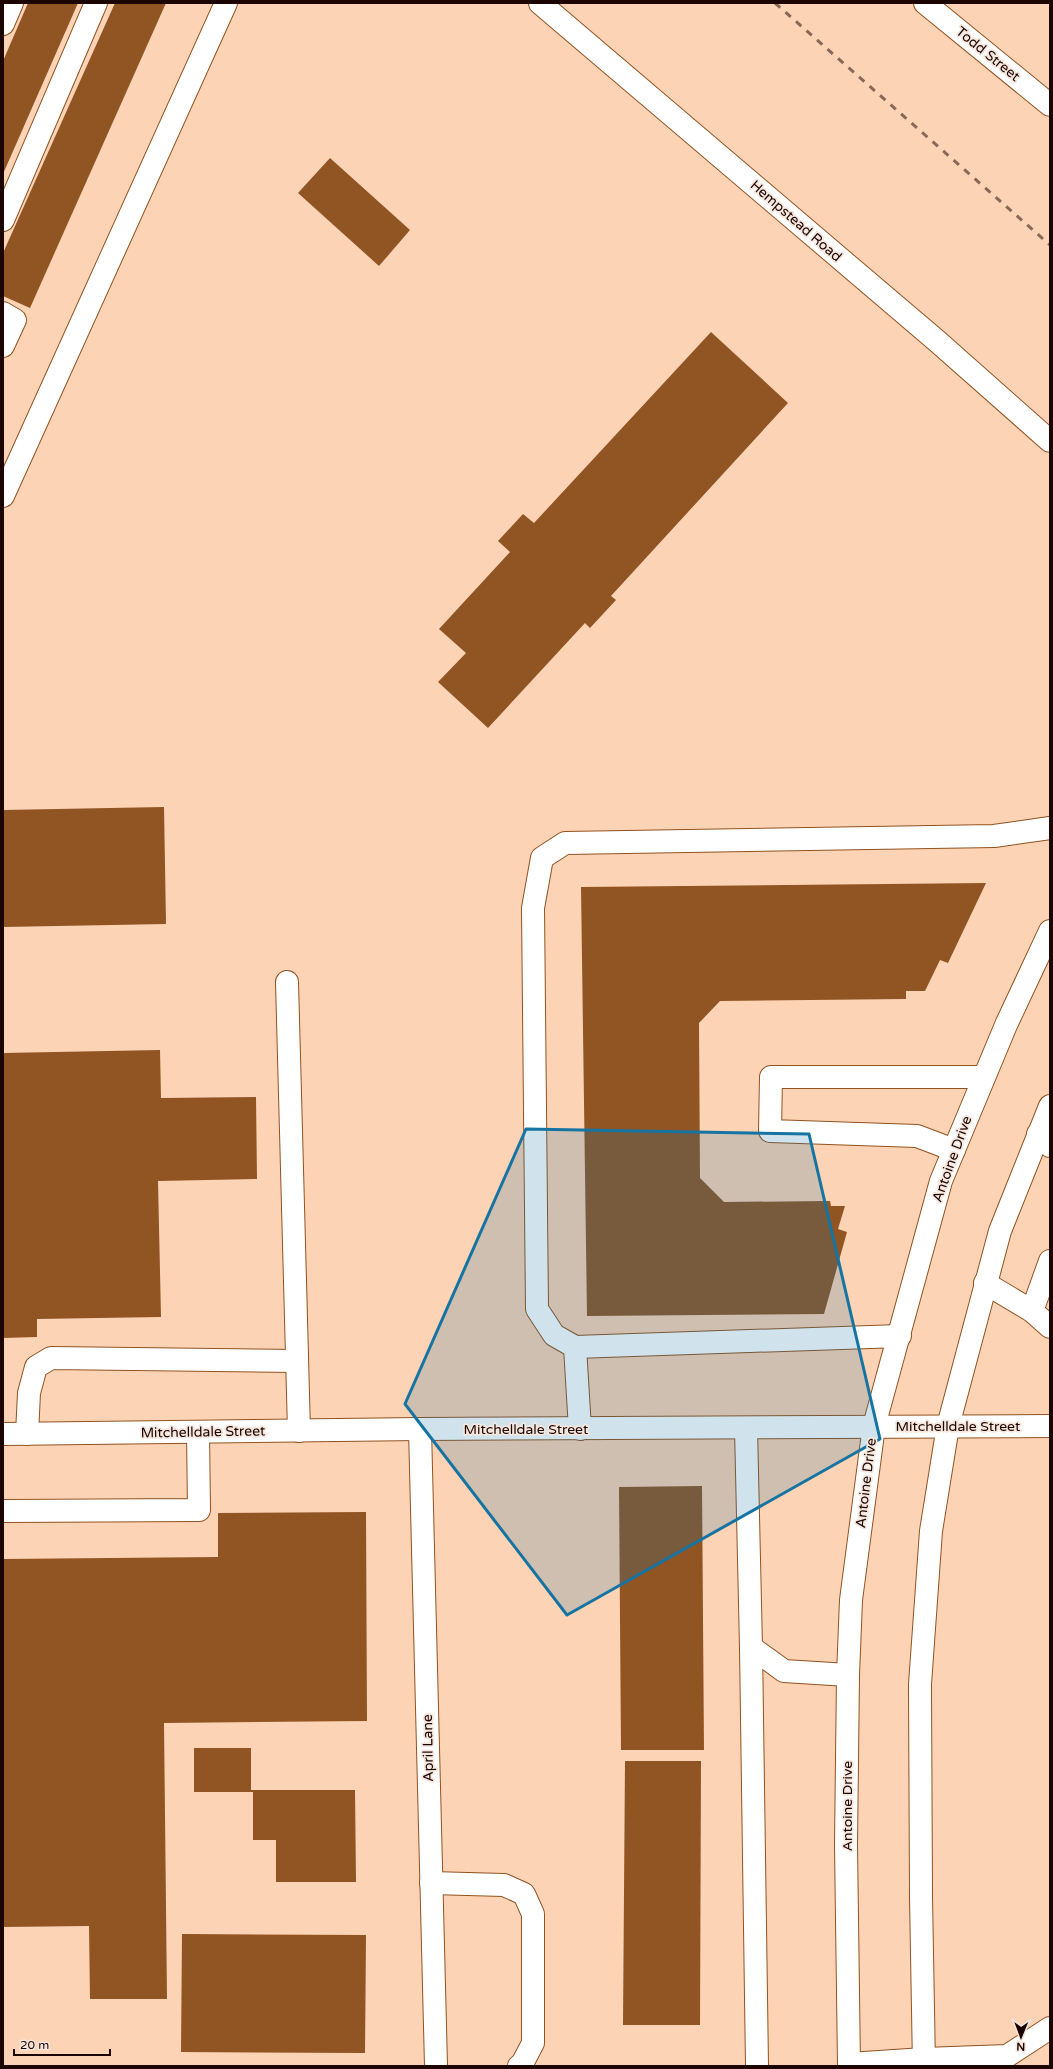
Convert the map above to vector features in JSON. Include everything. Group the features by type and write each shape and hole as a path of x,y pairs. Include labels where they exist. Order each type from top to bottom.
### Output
{"main road":[{"path":"3,24 12,3"},
{"path":"3,220 96,3"},
{"path":"3,496 226,3"},
{"name":"Hempstead Road","path":"540,3 925,331 1050,441"},
{"name":"Todd Street","path":"935,6 1050,105"},
{"path":"3,313 15,320 3,346"},
{"path":"900,1336 575,1347 554,1335 537,1309 533,908 542,858 565,843 994,836 1050,828"},
{"name":"Antoine Drive","path":"849,2065 846,1845 848,1675 851,1600 874,1426 900,1336 941,1181 1006,1024 1050,931"},
{"path":"287,982 299,1431"},
{"path":"954,1150 917,1136 770,1131 771,1077 984,1077"},
{"path":"924,2062 920,1684 931,1531 948,1426 985,1283 1000,1231 1044,1140 1050,1106"},
{"path":"1032,1311 1050,1261"},
{"path":"985,1283 1032,1311 1050,1327"},
{"path":"575,1347 580,1429"},
{"path":"27,1434 29,1393 36,1367 51,1358 297,1361"},
{"name":"Mitchelldale Street","path":"3,1434 420,1429 1050,1426"},
{"path":"746,1428 751,1647 757,2066"},
{"name":"April Lane","path":"420,1429 436,2066"},
{"path":"3,1511 199,1510 198,1432"},
{"path":"751,1647 784,1671 848,1675"},
{"path":"431,1883 504,1884 524,1894 533,1914 533,2043 522,2064 519,2066"},
{"path":"849,2065 999,2061 1050,2028"}],"highlighted area":[{"path":"526,1129 809,1134 880,1439 567,1615 405,1404"}],"building":[{"path":"28,3 78,3 3,174 3,61"},
{"path":"115,3 166,3 30,308 3,296 3,253"},
{"path":"330,158 410,230 379,266 298,193"},
{"path":"711,332 788,403 611,596 616,600 590,628 585,623 488,728 438,682 466,653 439,629 510,552 498,541 523,514 534,523"},
{"path":"164,807 166,924 3,927 3,810"},
{"path":"986,883 948,963 940,960 925,991 906,991 906,999 720,1001 699,1023 700,1178 724,1202 830,1201 831,1206 845,1206 838,1229 847,1232 824,1314 587,1316 581,887"},
{"path":"160,1050 161,1098 256,1097 257,1179 158,1181 161,1317 37,1319 37,1337 3,1338 3,1053"},
{"path":"702,1486 704,1750 621,1750 619,1487"},
{"path":"366,1512 367,1721 164,1723 167,1999 90,1999 89,1926 3,1927 3,1559 218,1557 218,1513"},
{"path":"194,1748 251,1748 251,1790 355,1790 356,1882 276,1882 276,1840 253,1840 253,1792 194,1792"},
{"path":"625,1761 701,1761 700,2025 623,2025"},
{"path":"182,1934 366,1935 365,2053 181,2052"}],"railway":[{"path":"775,3 1050,245"}]}
